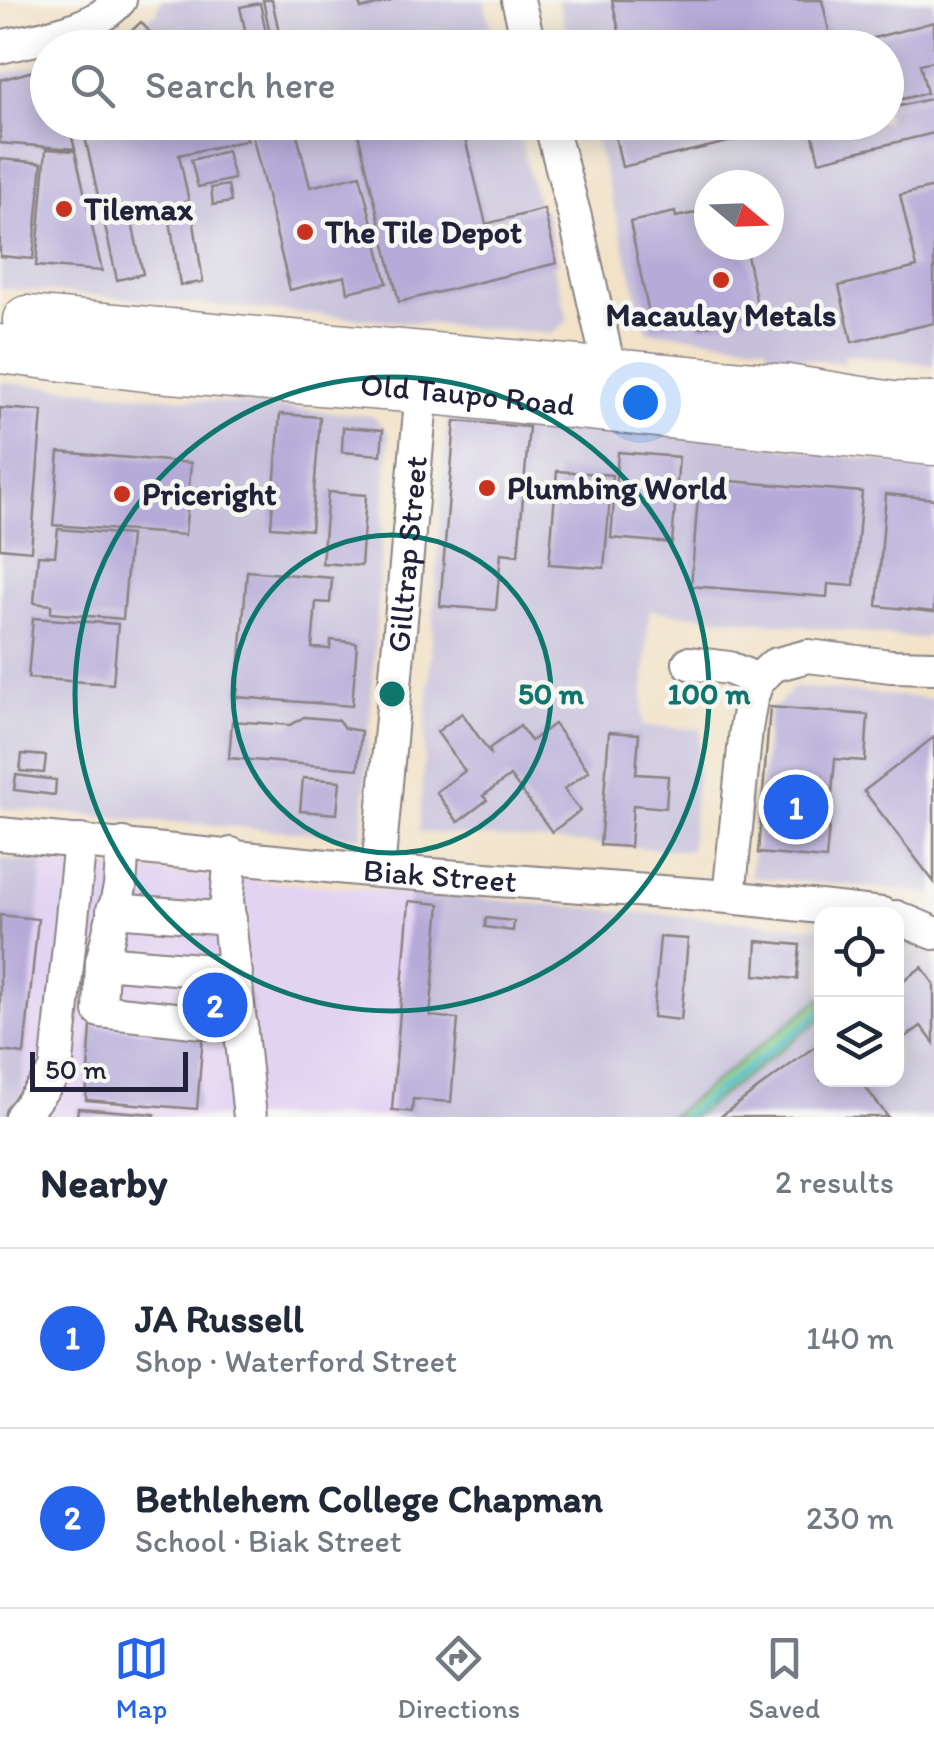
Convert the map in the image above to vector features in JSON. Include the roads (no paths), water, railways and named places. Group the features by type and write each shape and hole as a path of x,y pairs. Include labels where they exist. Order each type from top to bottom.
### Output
{"highway":[{"name":"Old Taupo Road","path":"0,318 423,373 614,391 934,441"},
{"name":"Old Taupo Road","path":"0,349 163,368 423,373"},
{"name":"Old Taupo Road","path":"614,391 787,389 892,406 934,407"}],"street":[{"path":"68,30 111,10 120,0"},
{"path":"518,0 526,30"},
{"path":"0,47 30,40"},
{"path":"554,140 614,391"},
{"name":"Gilltrap Street","path":"378,871 423,373"},
{"path":"730,897 746,729 750,700 758,680 774,665 808,656 934,667"},
{"path":"689,663 729,668 758,680"},
{"name":"Biak Street","path":"0,834 378,871 819,907"},
{"path":"21,1117 56,1071 80,841"},
{"path":"123,844 120,888 102,962 100,1010 241,1026"},
{"path":"230,854 227,900 250,1117"},
{"path":"113,910 230,920"},
{"path":"904,916 934,916"},
{"path":"904,920 934,933"},
{"path":"102,962 236,973"}],"waterway":[{"path":"904,949 910,945"},
{"path":"683,1117 814,1018"}],"place":[{"name":"Tilemax","path":"64,209"},
{"name":"The Tile Depot","path":"305,232"},
{"name":"Macaulay Metals","path":"721,280"},
{"name":"Plumbing World","path":"487,488"},
{"name":"Priceright","path":"122,494"},
{"name":"JA Russell","path":"796,807"},
{"name":"Bethlehem College Chapman","path":"215,1005"}]}
